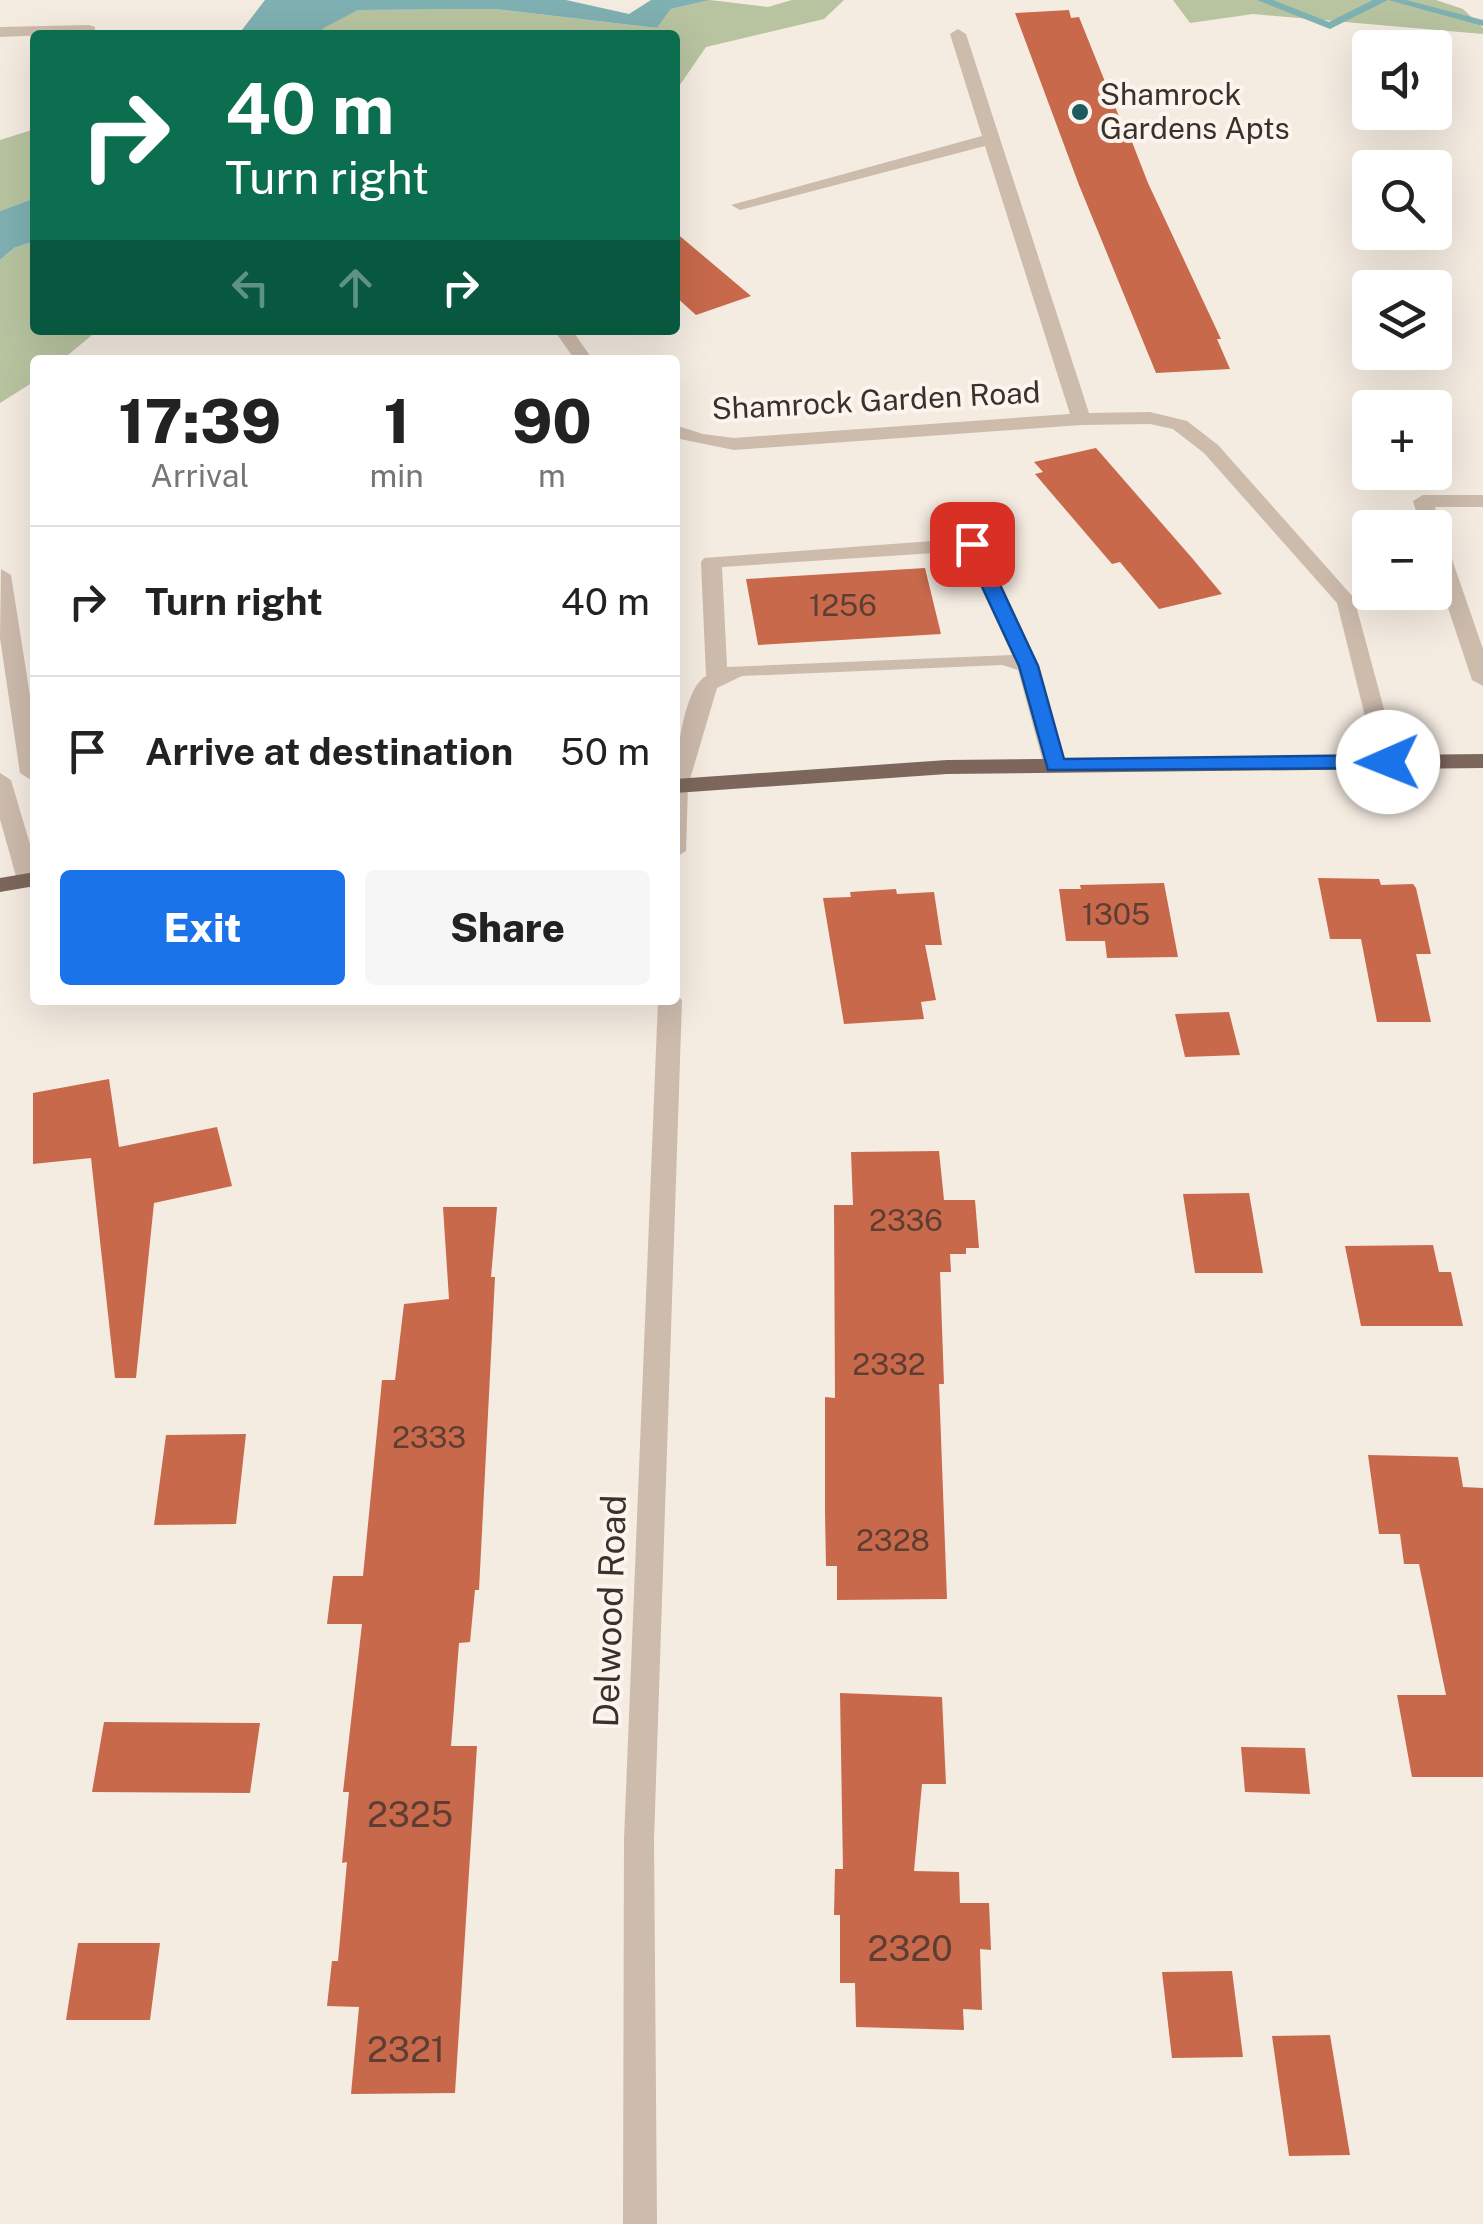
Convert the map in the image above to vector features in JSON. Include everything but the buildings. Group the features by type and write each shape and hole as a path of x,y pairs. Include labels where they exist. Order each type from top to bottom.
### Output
{"main road":[{"path":"680,786 946,767 1483,761"},
{"path":"0,885 30,880"}],"street":[{"path":"0,32 30,31"},
{"name":"Shamrock Garden Road","path":"958,34 1081,420"},
{"path":"740,205 992,140"},
{"name":"Shamrock Garden Road","path":"680,433 734,444 1081,420 1150,418 1180,425 1211,449 1348,602 1388,762"},
{"path":"1425,510 1423,502 1483,501"},
{"path":"717,679 710,562 972,544 1028,666 1055,766"},
{"path":"1,575 30,754"},
{"path":"1452,588 1483,680"},
{"path":"680,773 707,684 738,670 1003,659 1028,666"},
{"path":"30,774 0,779 30,874"},
{"name":"Delwood Road","path":"640,2224 639,1840 670,1005"}],"green space":[{"path":"710,0 768,7 792,0 844,0 824,19 706,47 680,85 680,30 323,30 357,10 495,9 657,28 671,9"},
{"path":"1173,0 1436,0 1463,9 1483,28 1483,34 1253,14 1190,23"},
{"path":"30,131 30,200 0,211 0,140"},
{"path":"30,243 30,335 92,335 68,355 30,355 30,384 0,403 0,260 14,248"}],"water":[{"path":"265,0 566,0 629,14 651,0 710,0 671,9 657,28 495,9 358,10 323,30 242,30"},
{"path":"30,200 30,243 14,248 0,260 0,211"}],"waterway":[{"path":"1263,0 1330,26 1382,0"},
{"path":"1393,0 1483,23"}],"place":[{"name":"Shamrock Gardens Apts","path":"1080,112"}],"route":[{"path":"972,544 1028,666 1055,766 1388,762"}]}
